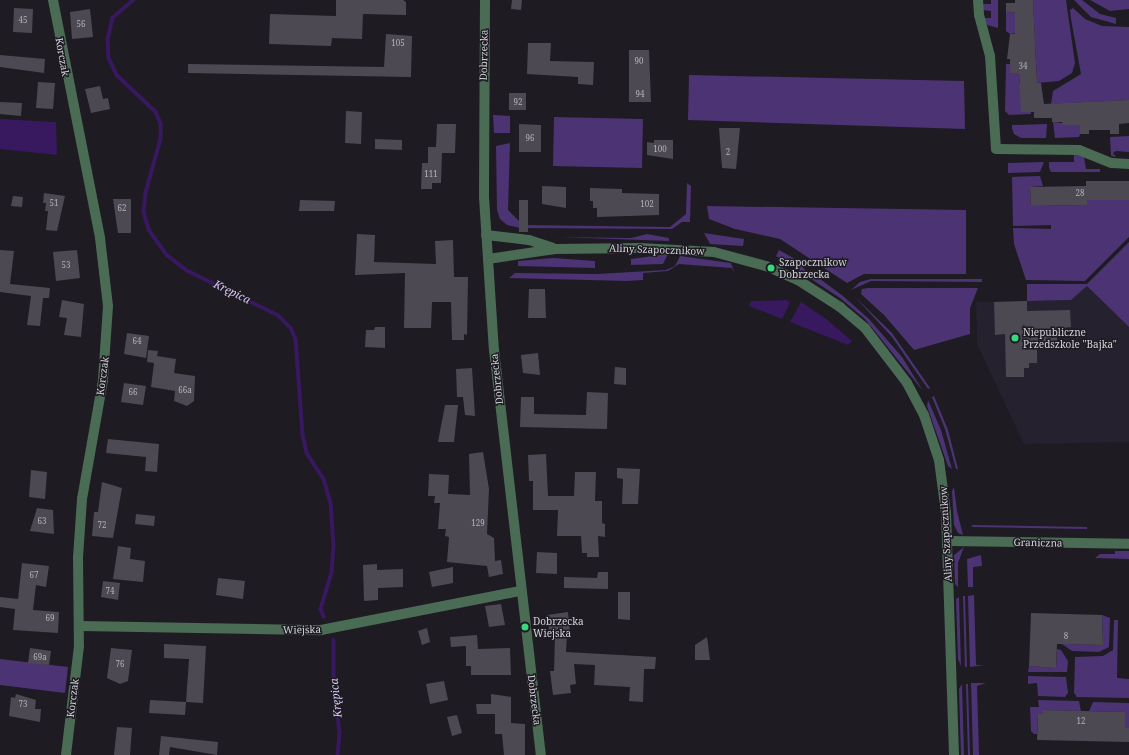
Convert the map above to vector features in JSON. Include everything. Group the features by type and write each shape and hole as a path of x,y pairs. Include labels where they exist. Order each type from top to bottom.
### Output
{"street":[{"name":"Korczak","path":"53,0 107,288 106,358 79,528 77,595 80,626 66,755"},
{"name":"Dobrzecka","path":"485,0 486,235 494,350 520,591 541,755"},
{"path":"978,0 980,23 990,56 996,149 1079,150 1112,163 1129,164"},
{"name":"Aliny Szapocznikow","path":"486,235 529,240 555,249"},
{"name":"Aliny Szapocznikow","path":"488,259 555,249 679,249 731,255 784,273 840,307 888,355 924,415 942,479 947,541 954,755"},
{"name":"Graniczna","path":"947,541 1129,544"},
{"name":"Wiejska","path":"80,626 321,630 520,591"}],"shaded area":[{"path":"991,0 998,0 998,28 987,25 983,18 991,18 991,11 983,10 983,4 991,4"},
{"path":"1033,0 1066,0 1075,63 1072,73 1059,81 1037,83"},
{"path":"1074,0 1082,0 1100,14 1116,18 1116,24 1091,17"},
{"path":"1090,0 1129,0 1129,9 1110,11"},
{"path":"1073,8 1085,19 1102,26 1129,27 1129,100 1051,104 1053,91 1081,74 1071,19 1070,10"},
{"path":"1015,12 1019,33 1010,34 1006,31 1006,13"},
{"path":"1006,64 1010,64 1010,73 1019,73 1019,83 1022,84 1021,112 1031,112 1031,114 1009,115 1005,111"},
{"path":"689,75 964,81 965,129 688,120"},
{"path":"493,115 510,116 510,133 494,133"},
{"path":"554,117 643,119 642,168 553,166"},
{"path":"0,119 56,122 57,155 0,149"},
{"path":"1053,122 1080,125 1079,137 1055,138"},
{"path":"1047,124 1046,138 1021,138 1014,134 1012,128 1012,125"},
{"path":"1129,136 1129,152 1116,151 1113,153 1116,157 1111,156 1110,137"},
{"path":"510,143 508,210 523,225 670,227 686,214 687,183 691,186 690,222 682,222 672,229 521,228 507,225 500,219 497,210 496,146"},
{"path":"1074,153 1084,157 1086,169 1100,169 1100,172 1051,172 1049,162 1074,162"},
{"path":"1044,162 1040,172 1008,173 1008,163"},
{"path":"1040,176 1043,186 1030,187 1031,206 1086,205 1087,200 1129,200 1129,237 1085,281 1026,280 1014,244 1013,228 1051,229 1051,225 1013,226 1012,177"},
{"path":"707,206 966,210 966,274 864,274 847,283 780,239 735,229 709,219"},
{"path":"704,233 744,239 743,246 710,244"},
{"path":"647,234 669,238 669,241 559,237 631,238"},
{"path":"1129,242 1129,327 1087,286 1071,300 1027,301 1027,284 1087,284"},
{"path":"779,250 795,259 810,275 812,273 843,296 869,319 902,357 923,391 865,319 840,298 776,256"},
{"path":"668,254 663,264 631,265 631,259"},
{"path":"680,256 731,263 735,274 732,268 679,264 668,271 643,273 643,280 627,281 509,278 515,273 597,274 666,270 675,266"},
{"path":"553,258 595,261 595,268 518,266 518,261"},
{"path":"871,279 982,279 982,282 871,281 851,290 860,282"},
{"path":"1087,286 1129,327 1129,442 1024,444 977,344 976,302 1071,300"},
{"path":"978,288 970,308 970,334 914,350 884,315 861,294 862,289"},
{"path":"854,296 892,333 930,388 928,389 892,337"},
{"path":"786,300 790,303 782,319 749,306 751,301"},
{"path":"801,302 825,318 852,341 848,345 790,322"},
{"path":"934,396 948,430 958,469 956,469 945,429 932,397"},
{"path":"928,400 941,430 952,469 948,466 927,406"},
{"path":"954,487 957,511 963,535 958,533 954,525 952,491"},
{"path":"971,525 1087,527 1087,529 973,527"},
{"path":"964,547 958,563 958,587 955,584 954,555"},
{"path":"1115,551 1129,551 1129,559 1095,558 1100,554 1115,554"},
{"path":"981,555 982,566 973,567 973,587 968,587 967,559"},
{"path":"974,595 976,665 985,665 970,667 968,596"},
{"path":"963,596 965,596 967,667 965,667"},
{"path":"959,597 961,666 958,659 956,599"},
{"path":"1102,615 1110,618 1109,647 1099,652 1072,651 1062,644 1103,645"},
{"path":"1114,620 1118,620 1117,678 1129,679 1129,698 1077,697 1074,693 1075,657 1103,656 1113,650"},
{"path":"1057,649 1061,650 1068,661 1067,672 1028,672 1029,666 1056,668"},
{"path":"0,659 68,667 65,693 0,685"},
{"path":"1028,676 1066,677 1068,693 1065,697 1038,696 1037,683 1028,684"},
{"path":"971,683 986,683 977,686 979,755 973,755"},
{"path":"962,684 964,755 961,755 959,689"},
{"path":"966,684 968,684 970,755 968,755"},
{"path":"1038,700 1079,701 1081,711 1043,710 1043,714 1038,714 1037,734 1034,734 1031,731 1030,707 1039,707"},
{"path":"1093,702 1129,703 1129,728 1125,728 1125,712 1089,711"}],"building":[{"path":"336,0 403,0 406,2 406,15 363,14 362,39 332,38 331,46 269,44 270,14 336,16"},
{"path":"512,0 522,0 521,10 511,9"},
{"path":"1015,0 1033,0 1037,83 1041,83 1044,104 1129,100 1129,123 1119,124 1119,134 1110,134 1110,130 1089,130 1089,134 1080,134 1080,125 1063,125 1062,122 1052,122 1052,118 1034,118 1034,112 1021,112 1019,73 1010,73 1010,59 1007,59 1010,34 1015,34 1015,12 1006,13 1006,3 1015,3"},
{"path":"14,8 33,9 32,33 13,32"},
{"path":"90,9 93,37 72,39 70,12"},
{"path":"386,34 412,36 411,77 188,73 188,64 384,67"},
{"path":"528,43 551,43 550,61 594,62 593,85 578,84 578,77 527,74"},
{"path":"629,50 649,50 651,102 629,102"},
{"path":"0,55 45,59 44,73 0,67"},
{"path":"38,82 55,83 53,109 36,108"},
{"path":"100,86 103,99 108,98 110,109 91,113 85,89"},
{"path":"509,93 526,93 526,110 509,110"},
{"path":"0,102 22,103 21,116 0,114"},
{"path":"346,111 362,112 361,144 345,143"},
{"path":"437,124 456,124 455,153 442,153 441,183 432,183 432,189 421,189 422,163 428,163 428,147 436,147"},
{"path":"519,124 541,125 541,152 519,152"},
{"path":"719,128 740,128 736,169 722,168"},
{"path":"375,139 402,140 402,150 375,149"},
{"path":"654,140 673,140 673,159 647,155 647,142 654,143"},
{"path":"1086,181 1129,181 1129,200 1087,200 1087,205 1031,206 1030,187 1086,186"},
{"path":"542,186 566,187 566,208 542,204"},
{"path":"590,188 622,189 622,193 659,194 659,215 597,217 597,208 593,208 593,201 590,201"},
{"path":"44,193 65,196 57,231 46,230 48,211 45,211 46,203 43,203"},
{"path":"13,196 23,197 22,207 11,206"},
{"path":"113,199 131,199 131,233 118,233"},
{"path":"300,200 335,201 334,211 299,211"},
{"path":"519,200 528,200 528,232 519,232"},
{"path":"357,234 375,235 374,262 436,264 435,241 453,240 454,277 468,277 467,335 464,334 464,340 452,340 451,302 432,302 431,328 404,328 405,273 355,275"},
{"path":"0,250 14,251 10,284 50,288 49,298 43,298 40,326 27,325 31,296 0,292"},
{"path":"77,250 80,278 56,281 53,252"},
{"path":"529,289 545,289 546,318 528,318"},
{"path":"62,300 84,304 81,337 64,335 67,318 59,317"},
{"name":"Niepubliczne Przedszkole \"Bajka\"","path":"1027,301 1027,311 1070,310 1071,327 1062,328 1063,333 1057,333 1057,342 1037,342 1037,363 1029,363 1029,368 1024,368 1024,377 1006,377 1005,334 995,335 994,302"},
{"path":"375,327 385,327 385,348 365,347 366,330 374,330"},
{"path":"127,333 149,336 146,358 124,354"},
{"path":"148,350 158,351 157,356 176,359 174,373 195,376 194,401 187,406 174,401 175,391 151,387 154,363 147,362"},
{"path":"538,353 540,375 523,373 521,355"},
{"path":"615,367 626,368 626,385 614,384"},
{"path":"472,368 475,416 465,415 463,397 457,397 456,369"},
{"path":"124,383 146,386 143,405 121,402"},
{"path":"587,392 608,393 607,429 520,427 521,397 534,397 534,414 586,415"},
{"path":"445,405 458,405 454,442 438,442"},
{"path":"108,439 159,444 157,472 145,471 146,457 106,453"},
{"path":"483,452 489,489 487,534 494,538 495,561 501,560 503,574 489,577 487,566 447,562 449,537 445,536 446,529 438,529 440,503 434,503 435,496 428,496 429,474 449,475 448,494 470,495 469,454"},
{"path":"546,454 548,496 574,496 575,472 596,472 595,501 602,501 602,523 605,524 605,537 598,536 599,557 587,557 587,553 582,553 581,536 557,536 558,510 533,510 533,481 529,481 528,455"},
{"path":"617,468 640,469 638,504 622,504 623,479 617,478"},
{"path":"31,470 47,472 45,499 29,497"},
{"path":"102,482 122,488 113,538 92,536 94,512 98,512"},
{"path":"37,508 53,510 54,534 30,531"},
{"path":"136,514 155,516 154,526 135,524"},
{"path":"118,546 131,548 130,559 145,561 143,582 113,579"},
{"path":"537,552 557,553 557,574 536,573"},
{"path":"22,563 49,566 46,587 36,585 33,610 59,612 58,633 13,630 15,609 0,607 0,597 18,599"},
{"path":"377,564 377,570 403,569 403,587 378,588 378,600 364,601 363,565"},
{"path":"453,567 453,583 432,587 429,572"},
{"path":"598,572 608,572 608,589 564,588 564,577 597,578"},
{"path":"218,578 245,581 243,599 216,595"},
{"path":"103,581 120,583 118,600 101,597"},
{"path":"618,592 630,592 630,620 618,619"},
{"path":"501,604 505,625 489,627 485,606"},
{"path":"568,612 570,633 567,634 566,652 656,657 655,669 644,669 643,702 629,701 630,687 594,685 595,665 574,664 576,684 570,685 571,693 553,695 550,671 554,671 555,635 550,636 547,615"},
{"path":"1031,613 1102,615 1103,645 1057,644 1056,668 1029,666"},
{"path":"427,628 430,642 422,645 418,631"},
{"path":"477,635 478,649 510,648 511,675 471,675 471,666 466,666 466,646 451,647 450,637"},
{"path":"707,637 710,660 695,660 695,645"},
{"path":"164,644 206,646 203,703 186,702 189,659 164,658"},
{"path":"30,648 51,651 49,665 28,663"},
{"path":"111,648 132,650 128,681 120,684 107,678"},
{"path":"444,681 448,700 430,704 426,684"},
{"path":"16,694 36,700 35,709 41,709 40,722 9,716 11,697 15,698"},
{"path":"491,694 511,697 511,723 525,724 525,755 504,755 502,734 495,734 495,714 477,714 476,704 491,704"},
{"path":"150,700 186,702 185,715 149,713"},
{"path":"1043,710 1125,712 1125,728 1129,728 1129,742 1037,740 1038,714 1043,714"},
{"path":"457,715 462,733 452,736 447,717"},
{"path":"117,727 132,728 130,755 114,755"},
{"path":"161,736 218,742 217,755 170,747 169,755 159,755"}],"waterway":[{"name":"Krępica","path":"134,0 113,18 108,39 109,58 117,75 156,112 161,124 161,139 146,193 144,212 149,230 168,256 188,271 278,315 291,328 296,339 303,435 307,453 324,479 331,504 334,545 332,573 321,609 324,616"},
{"name":"Krępica","path":"334,640 334,679 340,733 338,755"}],"place":[{"name":"Szapocznikow Dobrzecka","path":"771,268"},
{"name":"Niepubliczne Przedszkole \"Bajka\"","path":"1015,338"},
{"name":"Dobrzecka Wiejska","path":"525,627"}]}
